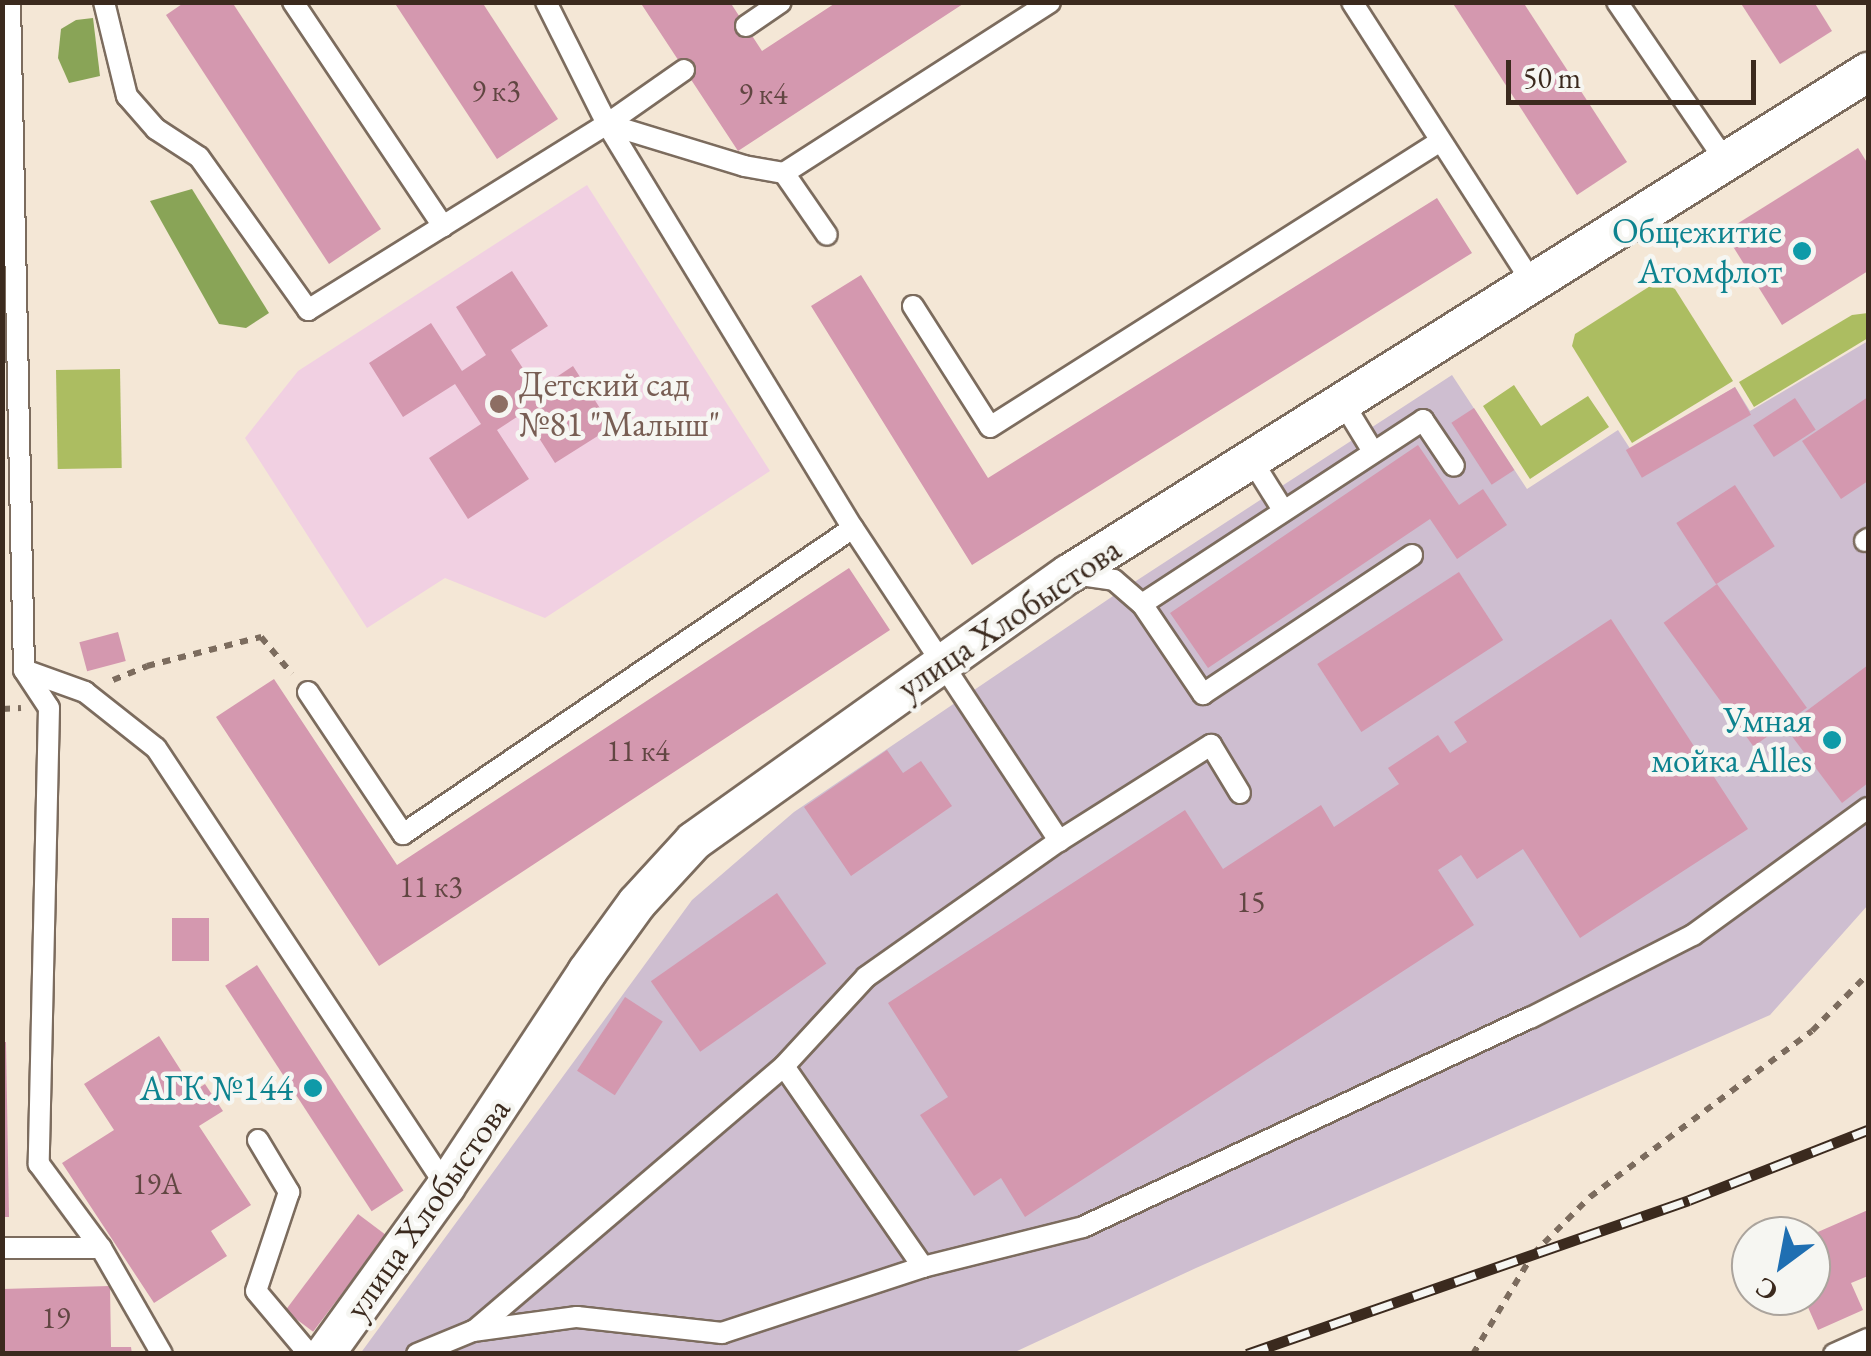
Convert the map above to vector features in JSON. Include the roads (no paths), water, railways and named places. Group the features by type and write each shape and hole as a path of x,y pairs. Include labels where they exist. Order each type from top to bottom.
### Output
{"street":[{"name":"улица Хлобыстова","path":"325,1354 446,1186 587,972 637,904 694,842 1069,574 1868,72"}],"lane":[{"path":"10,2 24,670 49,708 40,1164 101,1248 162,1354"},
{"path":"104,2 127,96 156,130 200,157 308,310 607,124 684,70"},
{"path":"293,2 443,226"},
{"path":"546,2 607,124 853,528 1059,841"},
{"path":"746,26 781,2"},
{"path":"607,124 744,166 784,173 1050,2"},
{"path":"1352,2 1530,282"},
{"path":"1617,2 1724,159"},
{"path":"913,306 990,427 1440,142"},
{"path":"784,173 828,235"},
{"path":"1342,401 1372,450"},
{"path":"1142,604 1423,420 1454,466"},
{"path":"1251,459 1283,510"},
{"path":"308,692 402,834 853,528"},
{"path":"1069,574 1114,580 1142,604 1203,694 1412,554"},
{"path":"24,670 85,692 156,748 446,1186"},
{"path":"474,1331 784,1066 866,977 1059,841 1210,745 1240,794"},
{"path":"417,1354 474,1331 577,1317 722,1333 923,1267 1083,1227 1530,1018 1693,935 1868,808"},
{"path":"784,1066 923,1267"},
{"path":"258,1140 289,1192 256,1291 309,1354"},
{"path":"2,1248 101,1248"},
{"path":"1834,1354 1868,1340"}],"railway":[{"path":"1247,1354 1689,1200 1868,1130"}],"place":[{"name":"Общежитие Атомфлот","path":"1802,251"},
{"name":"Детский сад №81 \"Малыш\"","path":"499,404"},
{"name":"Умная мойка Alles","path":"1832,740"},
{"name":"АГК №144","path":"313,1088"}]}
